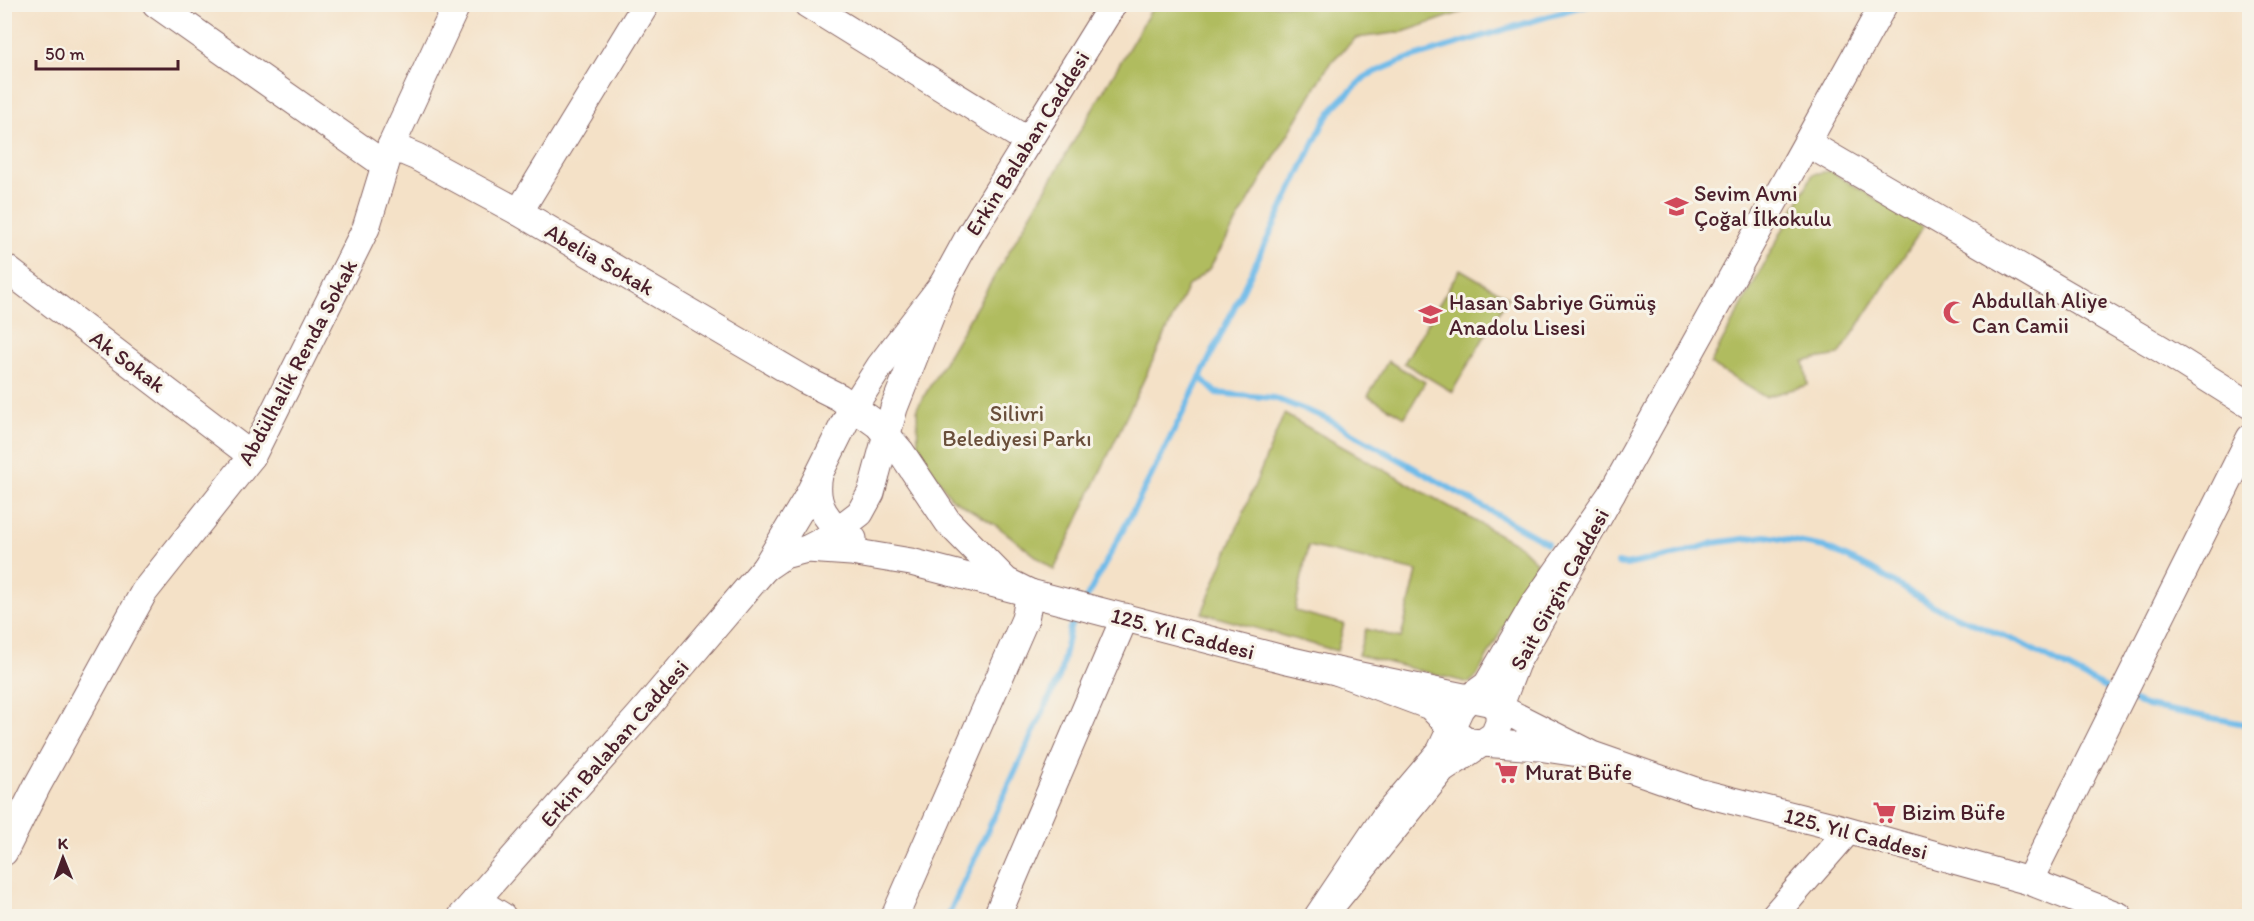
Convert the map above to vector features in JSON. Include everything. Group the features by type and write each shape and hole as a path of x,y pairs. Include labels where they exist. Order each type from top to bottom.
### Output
{"street":[{"name":"Abelia Sokak","path":"156,4 388,156 417,158 519,212 805,380"},
{"name":"Abdülhalik Renda Sokak","path":"4,852 37,786 144,592 252,456 366,228 388,156 457,4"},
{"path":"519,212 646,4"},
{"path":"807,4 1028,141"},
{"name":"Erkin Balaban Caddesi","path":"765,568 784,555 807,549 860,513 899,435 905,379 943,284 967,240 1113,4"},
{"path":"1612,493 1884,4"},
{"path":"1807,143 2161,349 2250,405"},
{"name":"Ak Sokak","path":"4,267 252,456"},
{"name":"Erkin Balaban Caddesi","path":"469,908 640,715 765,568 819,475 854,407 880,366 943,284"},
{"path":"805,380 854,407 878,425 894,444 948,522 1006,581 1030,593"},
{"path":"805,380 836,408 842,418 839,435"},
{"path":"2029,881 2250,438"},
{"path":"819,475 816,489 818,502 837,530 911,562"},
{"name":"Sait Girgin Caddesi","path":"1318,916 1384,818 1440,752 1460,709 1469,698 1487,685 1533,606 1612,493"},
{"name":"Sait Girgin Caddesi","path":"1323,916 1442,770 1494,735 1499,723 1499,708 1516,663 1612,493"},
{"path":"807,549 850,552 911,562 1030,593"},
{"path":"895,916 1025,619 1030,593"},
{"name":"125. Yıl Caddesi","path":"1030,593 1336,671 1488,702 1592,755 1698,792 2029,881 2119,916"},
{"path":"997,916 1125,617"},
{"name":"125. Yıl Caddesi","path":"1336,671 1430,706 1450,727 1469,742 1538,747 1592,755"},
{"path":"1774,916 1848,831"},
{"path":"469,908 502,916"}],"green space":[{"name":"Silivri Belediyesi Parkı","path":"1154,5 1483,5 1403,32 1356,38 1330,63 1209,269 1188,286 1054,570 997,526 951,498 918,448 917,408"},
{"path":"1830,171 1923,227 1839,355 1804,361 1808,385 1765,397 1710,364 1813,174"},
{"path":"1460,269 1508,297 1452,392 1404,363"},
{"path":"1388,361 1425,382 1405,417 1368,396"},
{"path":"1284,414 1520,546 1537,563 1477,676 1469,683 1358,655 1366,629 1401,638 1417,571 1308,546 1295,611 1344,624 1337,651 1202,613"}],"waterway":[{"path":"1086,599 1178,422 1324,122 1336,105 1366,76 1404,60 1589,4"},
{"path":"1200,377 1216,393 1274,398 1324,417 1547,543"},
{"path":"1618,563 1626,565 1683,553 1713,543 1766,536 1824,547 1871,569 1939,609 2018,642 2115,693"},
{"path":"948,916 1060,675 1070,628 1078,614"},
{"path":"2127,698 2147,706 2250,725"}],"place":[{"name":"Sevim Avni Çoğal İlkokulu","path":"1676,206"},
{"name":"Abdullah Aliye Can Camii","path":"1954,313"},
{"name":"Hasan Sabriye Gümüş Anadolu Lisesi","path":"1431,315"},
{"name":"Murat Büfe","path":"1507,772"},
{"name":"Bizim Büfe","path":"1884,812"}]}
